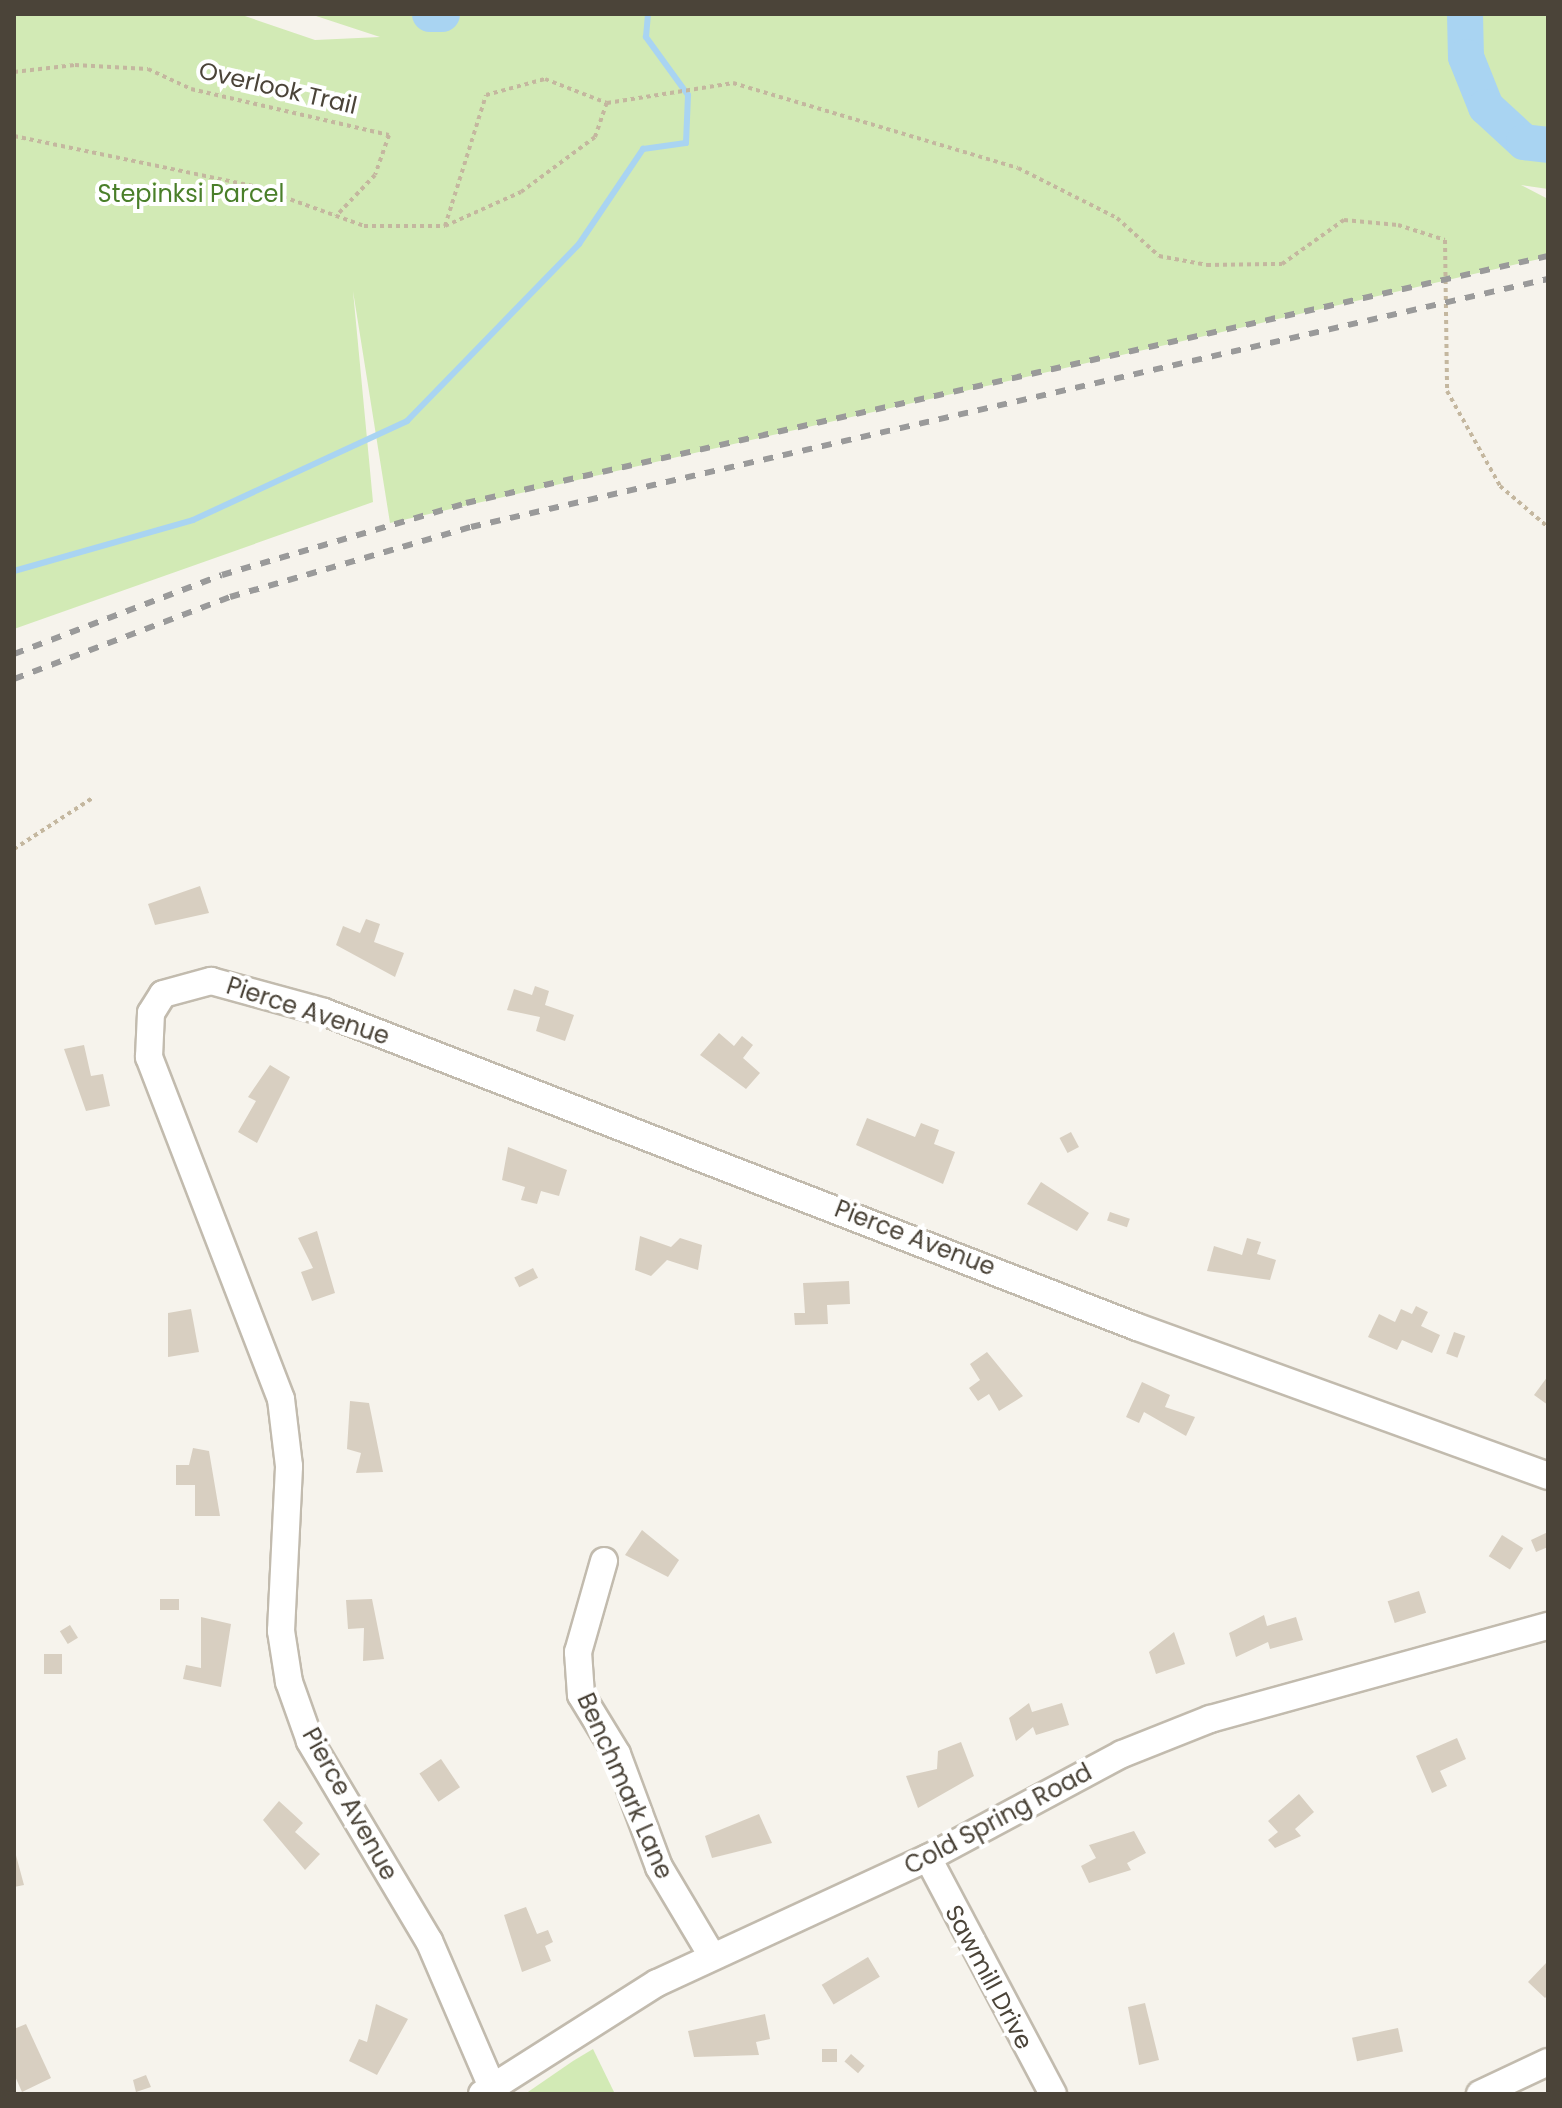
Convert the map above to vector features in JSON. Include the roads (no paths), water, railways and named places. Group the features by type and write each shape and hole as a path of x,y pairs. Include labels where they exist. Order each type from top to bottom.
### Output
{"street":[{"name":"Pierce Avenue","path":"487,2090 429,1941 310,1741 289,1682 281,1631 289,1466 281,1399 149,1057 151,1013 163,994 211,981 324,1012 1137,1327 1548,1476"},
{"name":"Benchmark Lane","path":"604,1561 578,1652 581,1695 617,1754 659,1867 712,1956"},
{"name":"Cold Spring Road","path":"487,2090 576,2029 712,1956 928,1858 1122,1754 1210,1719 1548,1626"},
{"name":"Sawmill Drive","path":"928,1858 1053,2094"},
{"path":"1480,2094 1548,2062"}],"waterway":[{"path":"430,14 442,14"},
{"path":"14,571 193,520 407,421 579,244 643,149 686,143 688,95 646,37 648,14"},
{"path":"1465,14 1466,57 1486,107 1524,142 1548,145"}],"railway":[{"path":"14,654 222,575 466,503 1548,256"},
{"path":"14,679 230,597 471,527 1548,279"}],"park label":[{"name":"Stepinksi Parcel","path":"191,194"}]}
